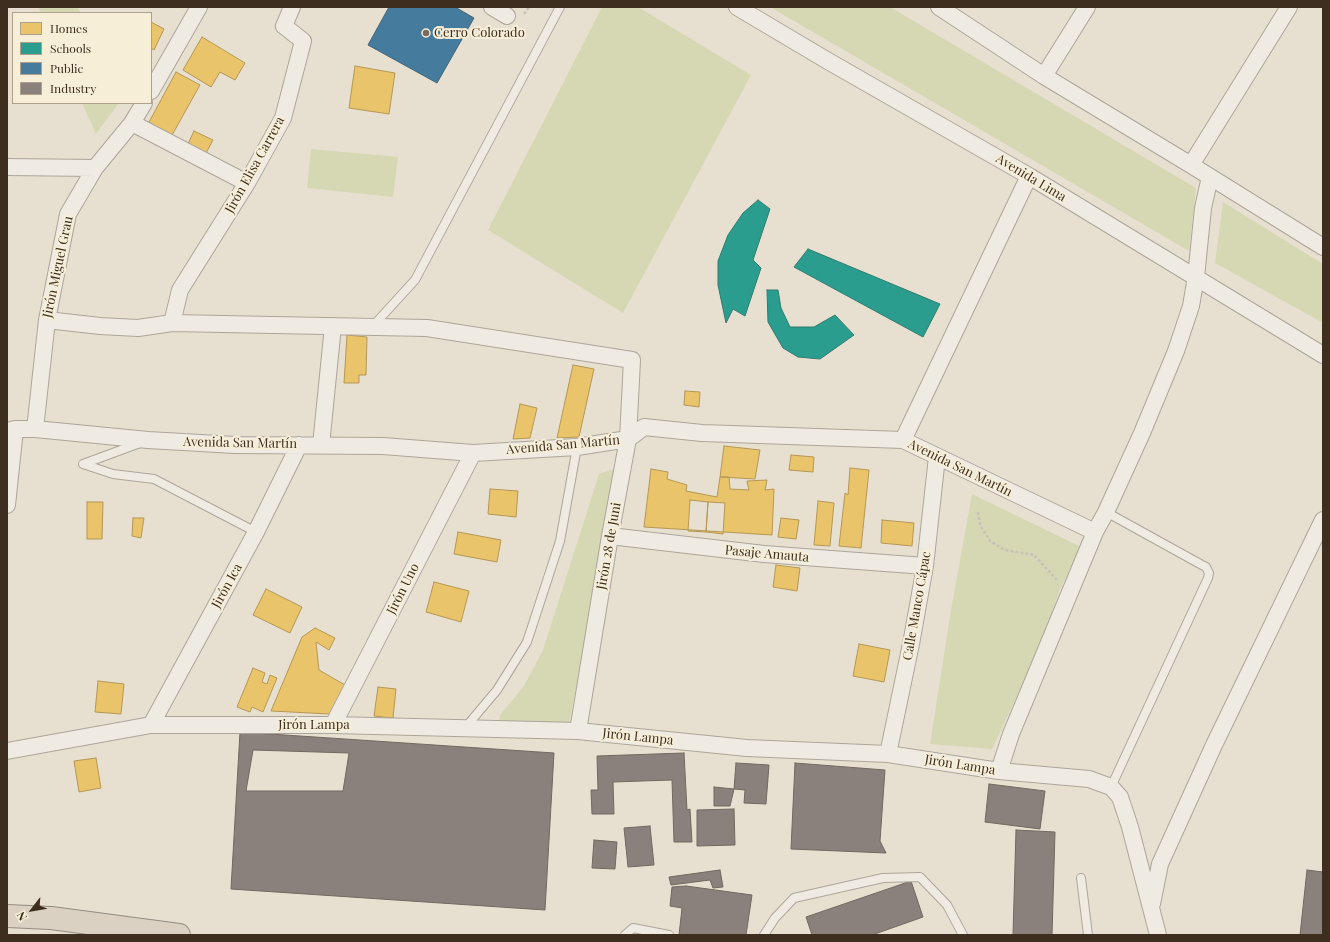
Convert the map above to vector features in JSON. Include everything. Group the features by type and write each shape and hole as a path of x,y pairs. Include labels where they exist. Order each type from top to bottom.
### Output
{"highway":[{"path":"7,916 50,918 179,935"}],"street":[{"path":"152,89 199,7"},
{"name":"Jirón Elisa Carrera","path":"172,323 180,290 247,183 282,118 303,41 284,26 292,7"},
{"path":"492,7 506,16"},
{"name":"Avenida Lima","path":"737,7 1029,176 1323,354"},
{"path":"939,7 1044,76 1323,247"},
{"path":"1044,76 1087,7"},
{"path":"1191,165 1289,7"},
{"name":"Jirón Miguel Grau","path":"35,429 47,320 68,214 95,168 132,123 143,104"},
{"path":"132,123 247,183"},
{"path":"7,167 95,168"},
{"path":"903,440 1029,176"},
{"path":"999,771 1011,734 1094,532 1106,512 1142,433 1176,351 1191,306 1196,278 1203,208 1210,177"},
{"path":"47,320 100,326 138,328 172,323 372,327"},
{"path":"321,445 333,326"},
{"name":"Jirón 28 de Juni","path":"372,327 427,328 632,360 628,439 610,536 578,731"},
{"name":"Avenida San Martín","path":"11,430 35,429 148,440 235,445 383,446 473,453 577,447 628,439 644,427 702,433 903,440 1094,532"},
{"path":"7,506 11,430"},
{"name":"Jirón Ica","path":"151,725 256,532 299,445"},
{"name":"Jirón Uno","path":"333,725 473,453"},
{"name":"Calle Manco Cápac","path":"888,754 911,644 925,566 937,457"},
{"path":"1151,908 1160,864 1214,745 1323,520"},
{"name":"Pasaje Amauta","path":"610,536 764,554 925,566"},
{"name":"Jirón Lampa","path":"7,751 151,725 333,725 578,731 747,748 888,754 999,771 1089,779 1110,787"},
{"path":"1110,787 1120,797 1125,809 1158,935"}],"lane":[{"path":"372,327 415,280 560,7"},
{"path":"148,440 83,464 113,474 154,479 256,532"},
{"path":"465,728 497,690 527,642 560,541 577,447"},
{"path":"1106,512 1206,567 1209,573 1110,787"},
{"path":"764,935 775,918 794,898 883,878 920,877 947,905 963,935"},
{"path":"1081,878 1088,935"},
{"path":"625,935 633,928 669,935"}],"path":[{"path":"978,512 980,525 990,541 1005,550 1034,555 1049,570 1068,594"}],"green space":[{"path":"38,7 77,7 80,12 40,12"},
{"path":"602,7 638,7 751,75 623,313 488,230"},
{"path":"770,7 890,7 1196,188 1189,251"},
{"path":"82,104 118,104 96,134"},
{"path":"311,149 398,157 393,197 307,188"},
{"path":"1223,202 1323,264 1323,323 1215,263"},
{"path":"620,467 569,723 499,724 500,715 524,686 543,650 599,474"},
{"path":"972,494 1081,547 1060,589 1042,642 992,749 930,744 951,610"}],"building: Homes":[{"path":"152,23 164,29 154,50 152,49"},
{"path":"202,37 245,63 235,80 220,72 211,87 183,70"},
{"path":"355,66 395,73 389,114 349,108"},
{"path":"176,72 200,85 171,137 148,124"},
{"path":"194,131 213,140 205,155 187,146"},
{"path":"347,335 367,337 366,375 359,375 359,383 344,383"},
{"path":"573,365 594,369 579,437 557,438"},
{"path":"685,391 700,392 699,407 684,405"},
{"path":"520,404 537,408 530,438 513,439"},
{"path":"724,446 760,450 755,479 720,477"},
{"path":"791,455 814,457 813,472 789,470"},
{"path":"850,468 869,470 861,548 839,546 845,493 848,495"},
{"path":"651,469 668,472 667,479 687,485 686,491 717,497 720,477 729,477 730,489 749,490 747,481 767,480 765,490 774,489 772,535 644,527"},
{"path":"490,489 518,491 516,517 488,514"},
{"path":"690,500 708,502 706,532 688,531"},
{"path":"818,501 834,503 830,546 814,545"},
{"path":"87,502 103,502 102,539 87,539"},
{"path":"708,502 725,503 723,534 706,532"},
{"path":"133,518 144,518 141,538 132,536"},
{"path":"781,518 799,520 796,539 778,537"},
{"path":"882,520 914,523 912,546 881,543"},
{"path":"458,532 501,540 497,562 454,554"},
{"path":"776,565 800,568 797,591 773,587"},
{"path":"434,582 469,591 461,622 426,612"},
{"path":"266,589 302,607 290,633 253,615"},
{"path":"315,628 335,638 329,650 316,642 319,670 345,685 330,714 271,711 302,637"},
{"path":"859,644 890,650 884,682 853,676"},
{"path":"253,668 265,673 262,682 267,684 270,675 277,678 263,712 252,707 250,712 237,707"},
{"path":"98,681 124,684 121,714 95,712"},
{"path":"378,687 396,689 393,718 374,716"},
{"path":"96,758 101,788 79,792 74,761"}],"building: Schools":[{"path":"758,200 770,209 753,260 761,268 745,316 733,309 726,323 718,285 718,261 728,235 743,213"},
{"path":"808,249 940,304 923,337 794,267"},
{"path":"767,290 778,290 781,308 790,327 814,327 835,315 854,335 820,359 798,357 783,348 768,322"}],"building: Public":[{"path":"389,7 455,7 474,18 437,83 368,45"}],"building: Industry":[{"path":"240,732 554,753 545,910 231,889"},
{"path":"253,750 349,753 343,791 246,791"},
{"path":"684,753 687,810 690,809 692,842 674,842 672,780 613,782 614,814 592,814 591,790 598,790 597,756"},
{"path":"736,763 769,765 766,804 744,803 745,790 734,789"},
{"path":"795,763 885,770 880,841 886,853 791,849"},
{"path":"989,784 1045,791 1040,829 985,822"},
{"path":"714,787 734,789 730,806 714,806"},
{"path":"734,809 735,845 697,846 697,810"},
{"path":"650,826 654,865 628,867 624,828"},
{"path":"1016,830 1055,832 1052,935 1013,935"},
{"path":"594,840 617,842 615,869 592,868"},
{"path":"720,870 723,887 713,888 710,880 671,885 669,877"},
{"path":"1307,870 1323,872 1323,935 1300,935"},
{"path":"911,881 923,917 872,935 812,935 806,917"},
{"path":"686,886 752,895 746,935 679,935 682,908 670,906 672,887"}],"place":[{"name":"Cerro Colorado","path":"426,33"}]}
